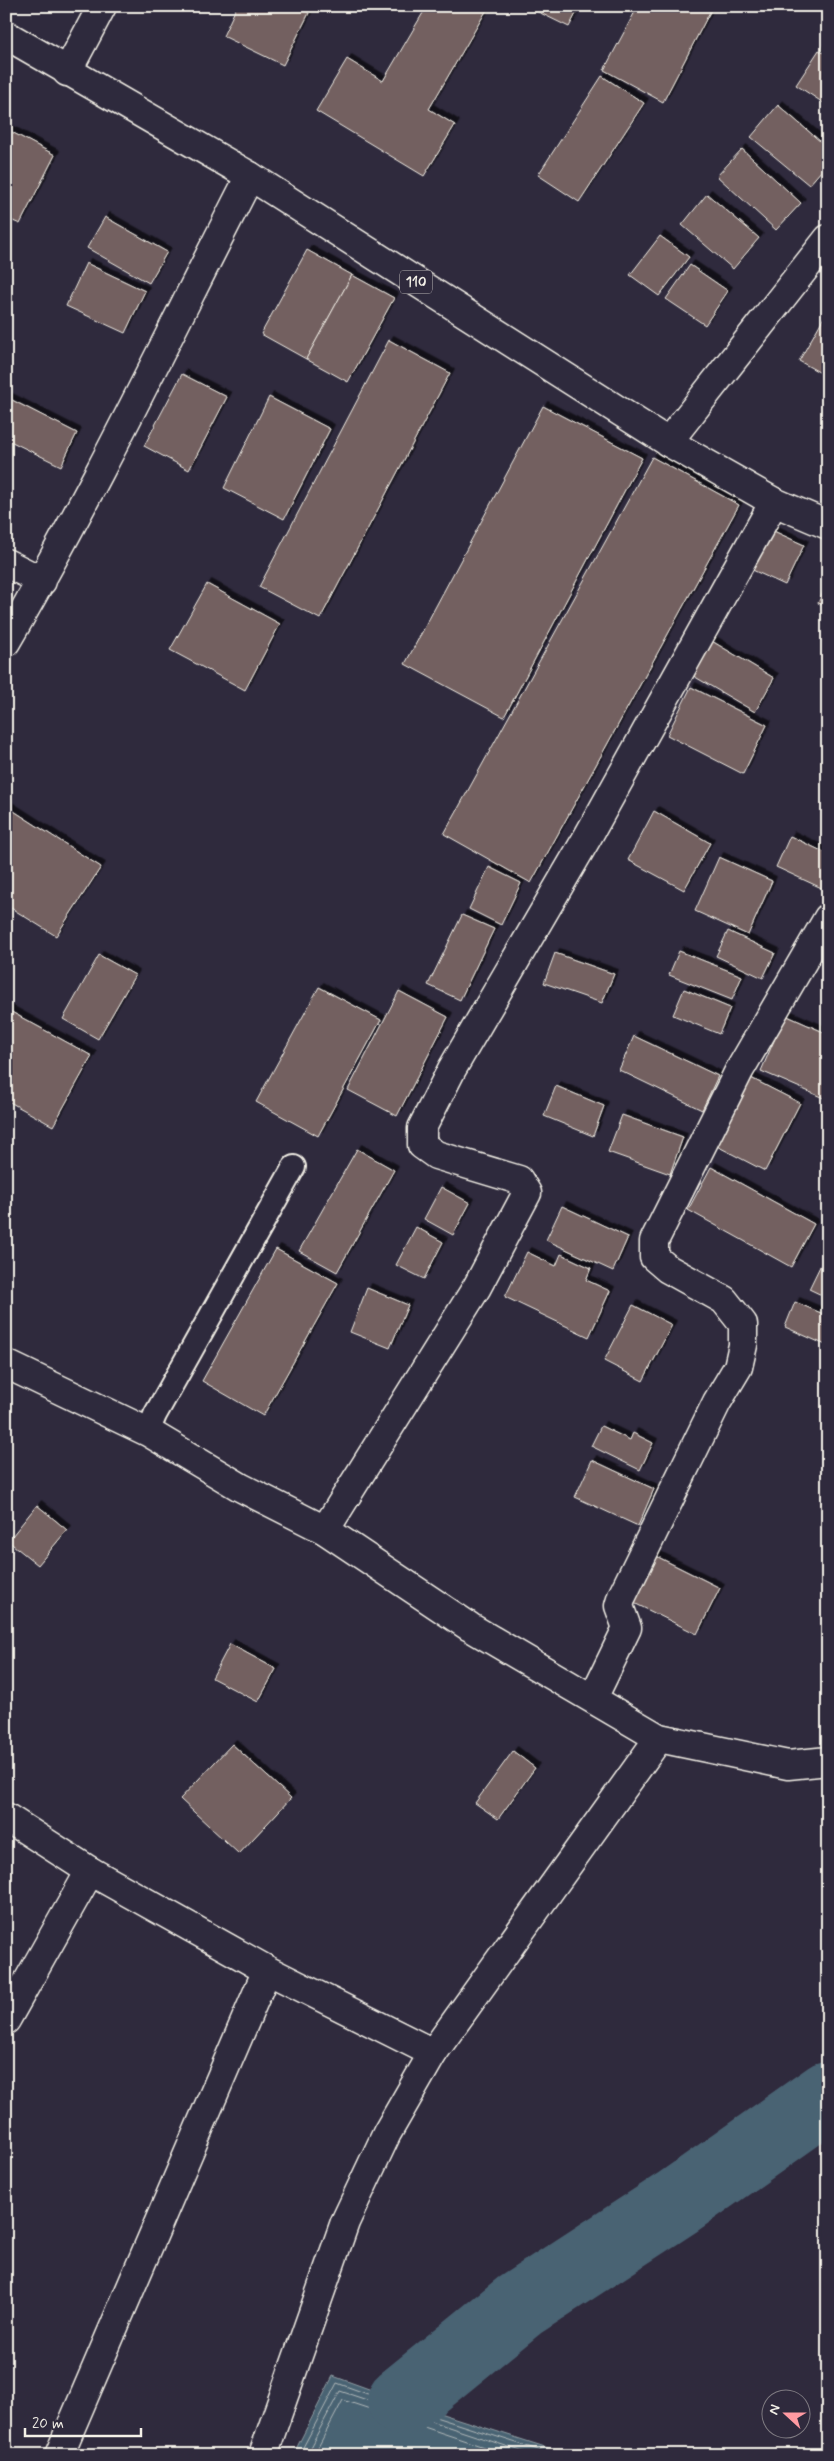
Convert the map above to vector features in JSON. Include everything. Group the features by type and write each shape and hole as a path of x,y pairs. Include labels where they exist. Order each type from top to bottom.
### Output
{"street":[{"path":"67,72 102,6"},
{"name":"110","path":"6,35 67,72 250,176 668,442 774,502 828,525"},
{"path":"6,642 42,581 250,176"},
{"path":"668,442 828,239"},
{"path":"326,1530 477,1287 527,1193 519,1180 436,1156 422,1145 422,1128 452,1069 587,838 774,502"},
{"path":"6,563 42,581"},
{"path":"593,1698 627,1628 619,1606 622,1596 716,1402 738,1367 743,1345 742,1324 724,1300 661,1263 654,1257 654,1241 740,1071 828,918"},
{"path":"6,1364 148,1432 240,1487 326,1530 470,1628 659,1738 788,1765 828,1761"},
{"path":"263,2455 345,2222 386,2133 433,2053 659,1738"},
{"path":"6,1817 90,1871 267,1970 433,2053"},
{"path":"6,2020 90,1871"},
{"path":"59,2455 267,1970"}],"lane":[{"path":"148,1432 155,1415 294,1167"}],"water":[{"path":"333,2376 402,2401 570,2455 293,2455"}],"building":[{"path":"237,6 296,6 309,13 283,65 223,36"},
{"path":"427,6 489,6 429,109 455,125 424,176 316,111 347,59 383,81"},
{"path":"526,6 580,6 569,27"},
{"path":"638,6 713,6 663,102 604,70"},
{"path":"819,50 828,56 828,106 796,85"},
{"path":"602,76 644,103 579,202 538,175"},
{"path":"778,105 828,148 828,163 809,185 751,137"},
{"path":"6,129 55,155 20,224 6,218"},
{"path":"742,149 801,203 776,230 717,176"},
{"path":"707,194 759,238 733,269 682,225"},
{"path":"105,217 167,252 149,283 87,248"},
{"path":"660,236 689,257 659,296 630,275"},
{"path":"307,250 352,275 306,359 261,334"},
{"path":"86,263 145,291 125,333 66,306"},
{"path":"690,265 728,291 705,325 666,299"},
{"path":"352,275 394,298 348,382 306,359"},
{"path":"824,317 828,319 828,377 799,361"},
{"path":"389,340 450,373 320,619 259,587"},
{"path":"182,374 227,397 189,470 144,446"},
{"path":"6,397 77,433 61,466 6,439"},
{"path":"269,397 330,429 284,519 224,488"},
{"path":"543,406 642,458 504,717 405,664"},
{"path":"652,457 739,505 531,883 444,834"},
{"path":"765,527 804,545 785,585 746,567"},
{"path":"828,581 828,607 818,603"},
{"path":"207,584 280,624 245,690 170,650"},
{"path":"710,640 774,678 755,712 690,674"},
{"path":"691,687 767,725 743,774 667,735"},
{"path":"6,806 101,867 56,936 6,905"},
{"path":"654,811 710,843 684,890 628,860"},
{"path":"790,836 828,854 828,891 776,867"},
{"path":"719,857 772,881 748,935 695,911"},
{"path":"489,867 521,883 501,925 469,909"},
{"path":"462,915 494,929 460,1000 428,985"},
{"path":"728,931 775,953 763,978 716,956"},
{"path":"828,931 828,963 814,955"},
{"path":"679,951 742,976 732,1000 669,975"},
{"path":"555,953 614,974 602,1003 544,983"},
{"path":"99,955 135,975 98,1039 63,1019"},
{"path":"319,987 381,1020 318,1136 256,1102"},
{"path":"684,989 730,1008 719,1034 673,1015"},
{"path":"399,991 448,1017 397,1116 348,1090"},
{"path":"6,1009 92,1056 53,1126 6,1100"},
{"path":"785,1015 828,1034 828,1100 761,1071"},
{"path":"634,1036 718,1076 702,1110 619,1070"},
{"path":"743,1074 800,1103 765,1171 709,1142"},
{"path":"556,1086 604,1106 593,1136 544,1116"},
{"path":"622,1115 683,1137 670,1174 608,1152"},
{"path":"357,1149 394,1170 337,1272 299,1251"},
{"path":"711,1167 814,1224 791,1267 688,1210"},
{"path":"441,1187 470,1203 453,1235 424,1219"},
{"path":"562,1206 628,1237 613,1271 546,1240"},
{"path":"416,1227 443,1242 424,1279 396,1265"},
{"path":"276,1249 338,1283 263,1416 202,1381"},
{"path":"828,1250 828,1298 809,1289"},
{"path":"527,1252 556,1266 561,1254 591,1268 586,1280 610,1291 589,1337 505,1297"},
{"path":"367,1288 408,1305 390,1348 350,1332"},
{"path":"795,1302 828,1316 828,1346 785,1327"},
{"path":"633,1305 672,1325 643,1381 604,1361"},
{"path":"601,1426 630,1440 633,1433 653,1443 640,1470 591,1446"},
{"path":"592,1460 654,1489 638,1526 575,1497"},
{"path":"37,1505 67,1530 38,1565 8,1541"},
{"path":"656,1556 720,1588 697,1634 632,1602"},
{"path":"230,1644 276,1669 258,1702 212,1678"},
{"path":"232,1744 291,1798 239,1854 180,1799"},
{"path":"513,1751 535,1768 498,1819 475,1803"}],"waterway":[{"path":"402,2401 520,2305 678,2202 828,2096"}]}
